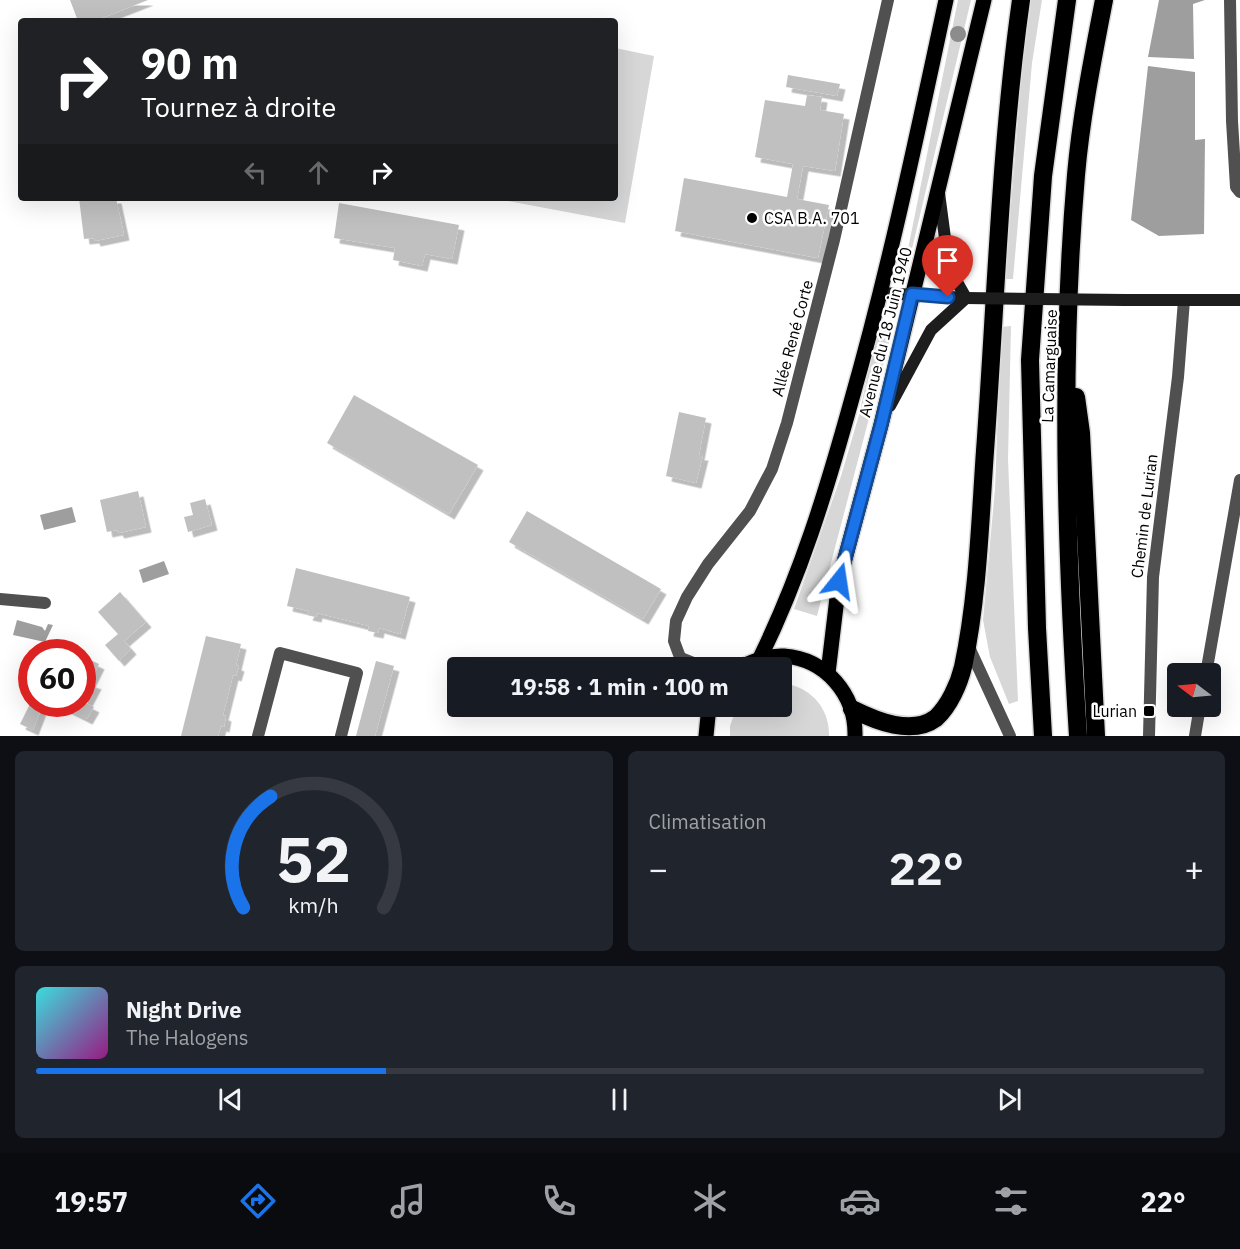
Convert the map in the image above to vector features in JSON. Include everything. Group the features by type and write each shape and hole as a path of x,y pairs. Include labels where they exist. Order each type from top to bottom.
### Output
{"highway":[{"path":"852,709 889,725 916,729 934,720 947,705 963,670 983,484 1008,95 1021,0"},
{"name":"La Camarguaise","path":"1043,736 1036,606 1030,360 1043,177 1067,0"},
{"name":"La Camarguaise","path":"1078,736 1065,465 1068,344 1076,173 1104,0"},
{"path":"1068,344 1081,433 1095,736"}],"main road":[{"name":"Avenue du 18 Juin 1940","path":"760,657 783,612 820,515 882,293 946,0"},
{"name":"Avenue du 18 Juin 1940","path":"828,673 839,581 881,425 984,0"},
{"path":"772,657 789,657"},
{"path":"792,658 807,661 828,673 842,689 852,709 855,736"},
{"path":"706,717 706,736"}],"street":[{"name":"Allée René Corte","path":"680,657 674,641 676,621 687,597 708,564 750,511 772,469 787,423 834,240 888,0"},
{"path":"1230,0 1232,121 1236,187 1240,192"},
{"path":"939,188 949,268 966,298"},
{"path":"882,293 966,298 1240,300"},
{"path":"881,425 931,330 966,298"},
{"name":"Chemin de Lurian","path":"1149,736 1153,577 1178,377 1184,300"},
{"path":"1208,663 1240,480"},
{"path":"0,599 45,603"},
{"path":"967,644 1010,736"},
{"path":"258,736 280,653 357,673 341,736"},
{"path":"1195,736 1198,717"}],"shaded area":[{"path":"958,0 971,0 911,253 907,254"},
{"path":"1031,0 1042,0 1032,63 1013,279 1005,279 1022,68"},
{"path":"1159,0 1205,0 1193,4 1194,59 1148,57"},
{"path":"618,49 654,56 625,223 507,201 618,201"},
{"path":"1148,66 1195,72 1195,140 1205,139 1204,234 1159,236 1131,220"},
{"path":"891,320 893,327 817,616 794,609 841,476 859,415 876,337"},
{"path":"1011,326 1008,459 1018,701 1009,704 990,657 983,620 995,489 1001,327"},
{"path":"72,507 76,522 44,530 40,515"},
{"path":"164,561 169,574 143,583 139,570"},
{"path":"17,620 42,627 45,631 48,624 53,625 46,639 13,635"},
{"path":"792,685 809,693 822,707 829,736 730,736 733,717 792,717"}],"building":[{"path":"70,0 148,0 102,18 77,18"},
{"path":"788,75 840,84 837,96 786,87"},
{"name":"CSA B.A. 701","path":"807,95 822,97 820,110 844,114 835,171 803,166 797,199 829,205 818,258 675,231 684,178 787,197 793,164 755,157 765,100 805,106"},
{"path":"79,201 117,201 124,235 95,241 94,238 84,239"},
{"path":"339,203 459,225 452,259 425,254 422,266 393,260 395,248 334,238"},
{"path":"354,395 478,465 449,514 327,443"},
{"path":"679,412 706,418 699,455 703,455 696,483 666,476"},
{"path":"138,491 146,527 119,533 117,530 107,532 100,500"},
{"path":"205,499 212,525 188,532 184,517 193,515 190,503"},
{"path":"527,511 661,589 643,619 509,542"},
{"path":"296,568 410,597 400,634 379,628 378,633 368,631 369,626 317,613 316,617 307,615 309,611 287,606"},
{"path":"120,592 146,622 124,641 131,649 119,661 105,645 118,634 98,612"},
{"path":"206,636 241,644 236,665 239,666 236,676 233,675 223,715 226,716 224,727 221,726 218,736 181,736"},
{"path":"376,661 394,666 375,736 356,736"},
{"path":"24,717 38,717 33,730 20,724"}],"place":[{"name":"CSA B.A. 701","path":"752,218"},
{"name":"Lurian","path":"1149,711"}],"route":[{"path":"839,581 881,425 912,294 948,297"}]}
